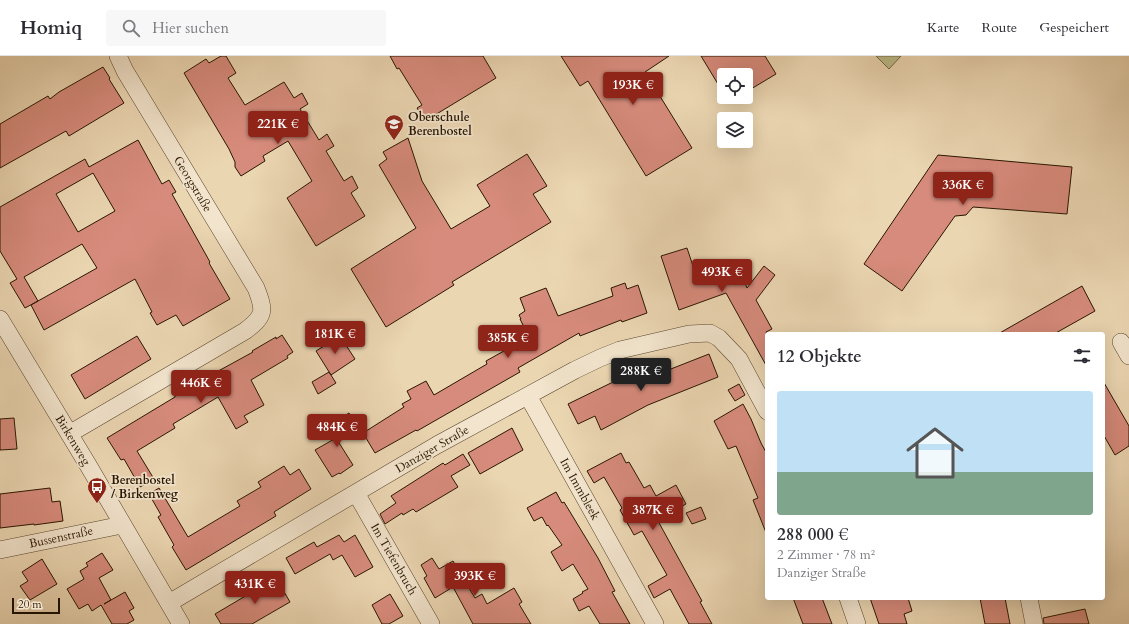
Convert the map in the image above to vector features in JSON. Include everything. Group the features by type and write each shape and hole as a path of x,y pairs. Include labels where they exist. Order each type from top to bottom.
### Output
{"street":[{"name":"Georgstraße","path":"69,434 245,332 255,324 262,314 261,301 256,288 125,71 118,56"},
{"name":"Birkenweg","path":"0,319 8,348 69,434 181,624"},
{"name":"Danziger Straße","path":"169,603 436,446 600,358 620,350 689,334 710,333 719,338 739,359 765,405"},
{"name":"Im Immbleek","path":"528,396 655,624"},
{"name":"Im Tiefenbruch","path":"356,493 431,624"},
{"name":"Bussenstraße","path":"0,550 122,525"},
{"path":"849,600 857,624"},
{"path":"1029,600 1034,624"}],"green space":[{"path":"876,56 901,56 889,69"}],"building":[{"path":"221,56 226,56 236,73 228,78 245,105 284,82 294,98 302,93 308,104 300,109 319,140 327,134 334,146 326,151 344,181 352,176 358,188 351,193 365,216 316,246 287,198 312,181 288,141 263,156 265,161 241,176 235,167 235,162 229,149 184,73 206,59 209,63"},
{"path":"390,56 483,56 496,78 425,121 417,108 422,105 399,68 397,69"},
{"path":"561,56 669,56 645,72 692,148 646,176 588,81 580,86"},
{"path":"701,56 765,56 776,74 753,88 753,68 717,68 717,82"},
{"path":"103,67 124,103 69,136 66,131 0,168 0,124 48,96 50,99 59,92"},
{"path":"408,138 422,181 451,229 490,206 477,185 527,154 547,186 533,194 551,222 452,282 454,285 386,327 351,269 416,228 379,165 387,159 383,152"},
{"path":"138,140 162,184 169,180 176,192 172,194 230,299 183,326 176,315 157,325 135,279 44,330 31,305 38,301 25,308 10,283 17,279 0,251 0,207 85,159 89,167","holes":["93,173 115,211 78,232 56,194","82,244 97,268 38,301 24,277"]},
{"path":"938,155 1072,167 1067,214 973,207 966,215 955,216 902,291 864,264"},
{"path":"687,248 697,278 738,264 747,288 764,266 775,275 756,300 772,329 765,332 765,363 726,293 679,310 661,256"},
{"path":"625,283 627,289 638,285 647,313 622,322 621,320 580,336 579,333 518,368 520,372 417,431 416,430 375,453 363,433 404,407 402,404 411,399 407,391 426,381 434,395 487,364 486,361 520,342 519,341 528,335 519,315 525,311 520,298 546,288 558,316 613,296 611,288"},
{"path":"1082,286 1095,311 1058,332 1002,332"},
{"path":"282,335 293,352 287,356 288,358 251,380 264,405 244,416 248,422 236,429 218,397 173,424 175,428 137,451 154,479 140,487 124,459 121,460 107,438 175,396 253,352 252,351 276,337 276,339"},
{"path":"137,336 151,359 85,399 71,375"},
{"path":"340,336 355,359 331,375 316,351"},
{"path":"709,354 718,377 648,405 601,430 595,416 578,424 568,404 611,383 650,369 653,376"},
{"path":"329,372 336,383 318,394 312,382"},
{"path":"739,384 745,395 735,401 728,390"},
{"path":"1105,384 1129,426 1129,446 1115,455 1105,438"},
{"path":"743,404 751,419 765,450 765,530 753,500 758,498 736,446 728,449 714,421"},
{"path":"349,413 356,426 336,438 328,426"},
{"path":"14,418 17,449 0,450 0,419"},
{"path":"512,428 523,450 480,474 468,453"},
{"path":"336,438 353,465 340,474 339,473 332,477 315,450"},
{"path":"621,453 626,463 629,462 644,488 650,485 656,496 676,485 686,504 658,519 658,521 702,601 700,602 712,624 689,624 670,589 654,598 648,586 667,575 642,531 634,535 620,510 622,508 604,477 594,483 587,471"},
{"path":"463,454 470,465 451,476 458,487 416,512 413,509 403,515 402,513 385,524 380,514 396,503 391,496 443,463 445,465"},
{"path":"284,466 290,475 299,469 311,489 274,512 276,516 186,570 172,547 174,545 158,517 161,515 149,494 159,488 188,537 240,506 237,501 261,487 258,482"},
{"path":"50,488 52,502 60,501 63,521 0,528 0,494"},
{"path":"556,492 562,503 564,502 598,558 615,591 612,592 630,624 600,624 589,606 579,611 573,599 588,589 573,564 562,571 551,552 562,545 542,517 534,521 527,508"},
{"path":"701,507 706,519 692,524 686,513"},
{"path":"339,535 344,542 355,535 373,567 355,577 342,555 333,560 330,554 295,574 286,558 314,542 317,547"},
{"path":"102,553 113,570 99,578 111,600 125,592 134,608 129,611 134,620 127,624 112,624 101,605 92,611 88,604 79,609 67,589 84,579 80,571 88,566 86,563"},
{"path":"432,558 439,569 453,561 475,598 482,594 487,604 514,588 522,602 519,604 531,624 473,624 453,587 435,598 424,578 427,576 421,565"},
{"path":"42,559 57,584 30,600 20,586 28,581 22,572"},
{"path":"276,578 290,602 252,624 221,624 215,614"},
{"path":"390,594 403,616 389,624 382,624 372,605"},
{"path":"794,600 823,600 832,624 803,624"},
{"path":"871,600 909,600 912,611 904,614 907,624 879,624"},
{"path":"980,600 1005,600 1010,624 985,624"},
{"path":"1085,609 1089,624 1044,624 1043,618"}],"place":[{"name":"Oberschule Berenbostel","path":"394,141"},
{"name":"Berenbostel / Birkenweg","path":"97,504"}]}
